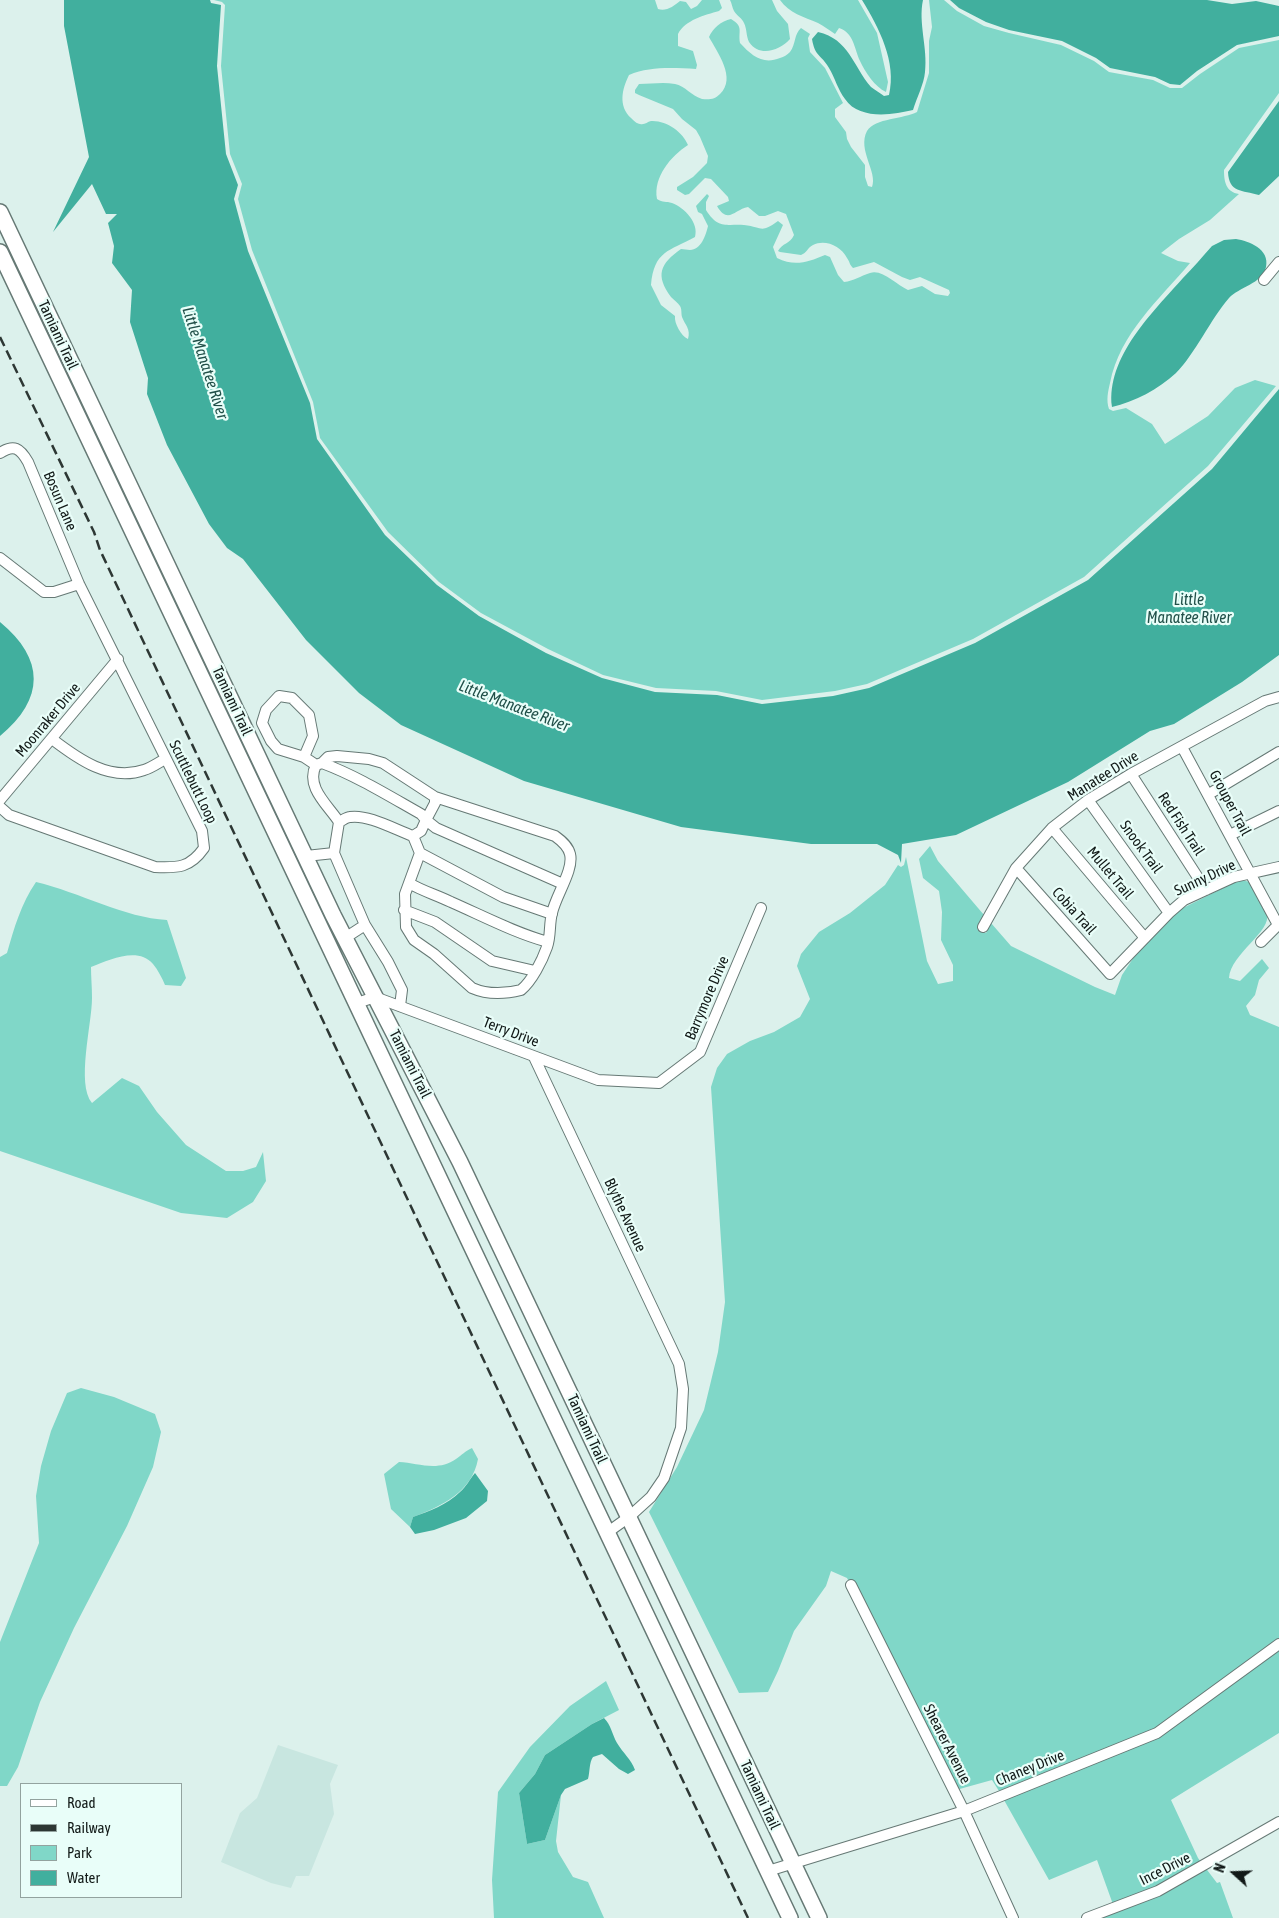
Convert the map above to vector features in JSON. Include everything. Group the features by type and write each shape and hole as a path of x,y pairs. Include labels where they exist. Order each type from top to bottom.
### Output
{"main road":[{"name":"Tamiami Trail","path":"0,212 345,938 460,1162 819,1918"},
{"name":"Tamiami Trail","path":"0,252 790,1918"}],"street":[{"path":"1264,280 1279,262"},
{"name":"Bosun Lane","path":"0,453 9,448 16,448 23,453 79,584"},
{"path":"146,560 162,552"},
{"path":"0,558 44,592 54,592 79,584"},
{"name":"Scuttlebutt Loop","path":"0,807 9,815 155,867 172,868 185,865 196,859 204,848 202,832 118,659 79,584"},
{"name":"Moonraker Drive","path":"0,800 118,659"},
{"path":"304,757 313,736 309,715 292,698 278,696 266,710 262,723 278,749 340,770 421,814 436,828 563,884"},
{"name":"Manatee Drive","path":"983,927 1016,868 1052,828 1088,800 1131,774 1265,701 1279,696"},
{"path":"52,739 74,756 111,773 130,774 146,770 165,759"},
{"name":"Grouper Trail","path":"1182,747 1279,924"},
{"path":"1209,794 1279,752"},
{"path":"400,1006 402,990 388,962 365,926 334,853 339,822 312,780 312,772 319,764 328,757 337,756 383,762 435,797 555,836 563,841 570,854 570,859 569,871 552,914 547,948 527,986 521,990 497,993 479,991 472,988 439,958 414,940 406,927 405,894 420,853"},
{"name":"Red Fish Trail","path":"1131,774 1206,890"},
{"path":"413,836 421,831 435,803 435,797"},
{"name":"Snook Trail","path":"1088,800 1170,912"},
{"path":"1230,835 1279,811"},
{"path":"339,822 349,817 361,817 413,836 420,853 503,897 552,914"},
{"name":"Mullet Trail","path":"1052,828 1144,938"},
{"path":"306,856 334,853"},
{"name":"Sunny Drive","path":"1110,974 1184,900 1234,877 1279,867"},
{"name":"Cobia Trail","path":"1016,868 1110,974"},
{"path":"409,883 492,921 548,942"},
{"name":"Barrymore Drive","path":"659,1083 700,1052 761,908"},
{"path":"404,910 435,922 492,960 535,971"},
{"path":"1261,942 1279,924"},
{"path":"345,938 365,926"},
{"path":"357,1003 375,997"},
{"name":"Terry Drive","path":"375,997 598,1080 659,1083"},
{"name":"Blythe Avenue","path":"534,1057 679,1364 683,1389 681,1428 664,1478 651,1497 629,1517"},
{"path":"608,1532 629,1517"},
{"name":"Shearer Avenue","path":"851,1585 964,1811 1013,1918"},
{"name":"Chaney Drive","path":"768,1871 792,1862 964,1811 1157,1733 1279,1644"},
{"name":"Ince Drive","path":"1087,1918 1158,1891 1279,1822"}],"shaded area":[{"path":"278,1745 338,1765 330,1784 334,1814 309,1876 296,1876 291,1888 271,1883 221,1862 240,1813 257,1798"}],"green space":[{"path":"214,0 655,0 658,9 664,10 680,1 686,2 691,9 702,0 719,0 722,8 719,11 690,22 678,34 678,46 693,51 697,65 696,69 654,69 629,75 622,97 624,108 635,122 645,124 651,121 662,122 678,131 688,145 675,155 665,168 656,191 657,199 677,205 686,212 695,226 695,237 670,249 659,259 655,265 651,285 661,305 675,316 678,329 688,339 688,330 682,317 681,307 666,289 662,270 668,260 681,249 690,250 700,245 708,226 696,206 707,194 709,196 706,202 706,210 718,223 744,225 761,229 778,221 783,225 773,247 777,258 784,261 796,263 813,260 825,255 830,257 838,275 844,282 875,272 885,275 908,290 922,286 935,294 948,296 950,293 949,290 920,277 910,280 874,262 853,268 841,250 827,243 813,245 801,255 780,252 778,251 780,248 794,235 786,214 778,211 765,216 759,216 748,207 732,214 725,214 717,206 729,201 728,197 711,179 705,178 689,194 685,195 677,190 677,187 693,177 707,163 708,156 696,130 673,109 635,93 635,90 639,84 670,83 682,87 702,99 712,99 718,96 725,88 726,73 724,65 709,37 715,28 724,21 731,19 738,24 740,43 753,55 763,60 774,60 788,54 801,28 810,34 808,38 810,52 825,68 843,103 835,109 835,117 846,132 851,147 865,165 865,177 868,186 872,187 872,175 864,146 867,131 883,121 917,112 929,73 929,41 932,27 929,0 944,0 957,11 984,26 1061,45 1094,61 1109,72 1153,80 1170,88 1182,88 1239,48 1279,40 1279,93 1224,170 1227,186 1231,191 1239,194 1210,220 1179,239 1161,253 1178,261 1190,263 1142,318 1122,348 1115,365 1108,402 1109,409 1113,411 1126,408 1152,424 1165,444 1208,416 1235,388 1255,380 1276,386 1208,466 1084,577 973,639 867,684 835,691 762,700 716,691 656,688 603,675 548,649 481,613 439,582 388,532 320,438 313,402 252,250 238,199 242,184 230,154 221,66 225,5"},
{"path":"730,0 772,0 777,11 788,24 790,39 770,51 759,50 754,47 749,42 744,23 734,11"},
{"path":"780,0 858,0 877,33 888,82 886,92 874,83 868,74 848,33 839,28 835,34 818,23 792,11"},
{"path":"930,846 938,861 984,915 977,929 986,933 991,923 1011,946 1115,995 1122,975 1136,954 1173,916 1183,908 1237,881 1250,882 1266,909 1267,920 1258,935 1236,960 1229,978 1240,981 1262,959 1269,968 1259,980 1255,995 1246,1006 1250,1015 1279,1027 1279,1638 1154,1729 999,1791 992,1780 956,1790 847,1578 831,1571 826,1586 794,1631 768,1692 739,1693 649,1512 677,1467 704,1410 718,1352 725,1302 711,1087 717,1068 727,1054 750,1041 774,1032 800,1017 810,999 797,966 801,954 819,932 850,913 885,885 898,865 901,867 904,865 906,857 927,961 938,984 953,981 953,965 941,940 942,912 939,891 923,878 919,859"},
{"path":"36,882 135,915 167,920 186,978 181,986 165,985 153,964 140,956 123,956 91,967 92,998 85,1068 87,1094 92,1103 122,1078 139,1086 157,1112 186,1145 226,1171 243,1171 256,1167 263,1152 266,1181 253,1202 227,1218 181,1213 0,1151 0,957 7,953 15,925"},
{"path":"81,1388 114,1397 155,1414 161,1432 153,1467 127,1526 74,1628 40,1702 18,1767 7,1786 0,1786 0,1642 39,1543 36,1496 41,1466 51,1431 67,1393"},
{"path":"472,1448 478,1459 475,1471 462,1489 445,1503 413,1517 410,1527 391,1509 384,1474 399,1462 428,1466 442,1465 449,1463"},
{"path":"1279,1650 1279,1733 1171,1800 1198,1858 1217,1883 1220,1882 1233,1918 1103,1918 1115,1910 1097,1860 1049,1880 1004,1800 1160,1736"},
{"path":"606,1681 619,1710 592,1724 545,1755 535,1774 519,1793 527,1844 545,1840 561,1795 556,1841 558,1852 573,1877 588,1882 604,1918 494,1918 492,1880 498,1792 530,1747 570,1706"}],"water":[{"name":"Little Manatee River","path":"64,0 210,0 211,3 221,5 217,66 226,154 238,185 234,199 248,251 310,403 317,439 385,535 437,585 479,616 546,653 602,678 655,692 717,695 762,704 833,696 869,688 975,643 1088,580 1212,469 1279,389 1279,655 1242,682 1174,724 1150,731 1068,782 956,835 902,844 901,863 898,855 877,844 811,844 681,827 524,781 401,725 359,693 306,640 243,559 227,548 209,524 167,445 147,394 148,378 130,322 132,290 112,263 114,246 108,223 117,214 106,214 92,184 53,232 89,157 64,26"},
{"path":"862,0 923,0 922,18 926,63 922,86 913,110 876,114 867,113 851,106 838,88 826,63 815,49 812,39 818,32 837,41 844,47 871,87 884,96 889,95 891,70 885,46 875,22"},
{"path":"950,0 1207,0 1232,4 1256,1 1279,6 1279,36 1237,45 1197,71 1180,85 1170,84 1155,77 1110,68 1096,58 1062,41 1009,30 986,22 959,8"},
{"path":"1279,101 1279,176 1259,195 1238,190 1231,184 1228,172"},
{"path":"1236,239 1252,244 1262,251 1266,261 1264,273 1229,298 1215,316 1190,356 1176,373 1146,394 1112,407 1112,388 1116,371 1134,336 1158,305 1212,246 1224,240"},
{"path":"0,622 15,636 25,650 32,665 34,679 32,693 25,708 15,722 0,736"},
{"path":"475,1473 488,1491 487,1501 466,1518 434,1530 415,1534 410,1527 413,1517 438,1507 455,1497"},
{"path":"604,1718 617,1743 635,1770 628,1774 619,1769 602,1754 593,1757 588,1779 565,1789 561,1795 545,1840 527,1844 519,1793 535,1774 545,1755"}],"railway":[{"path":"0,337 94,532 100,550 748,1918"}]}
